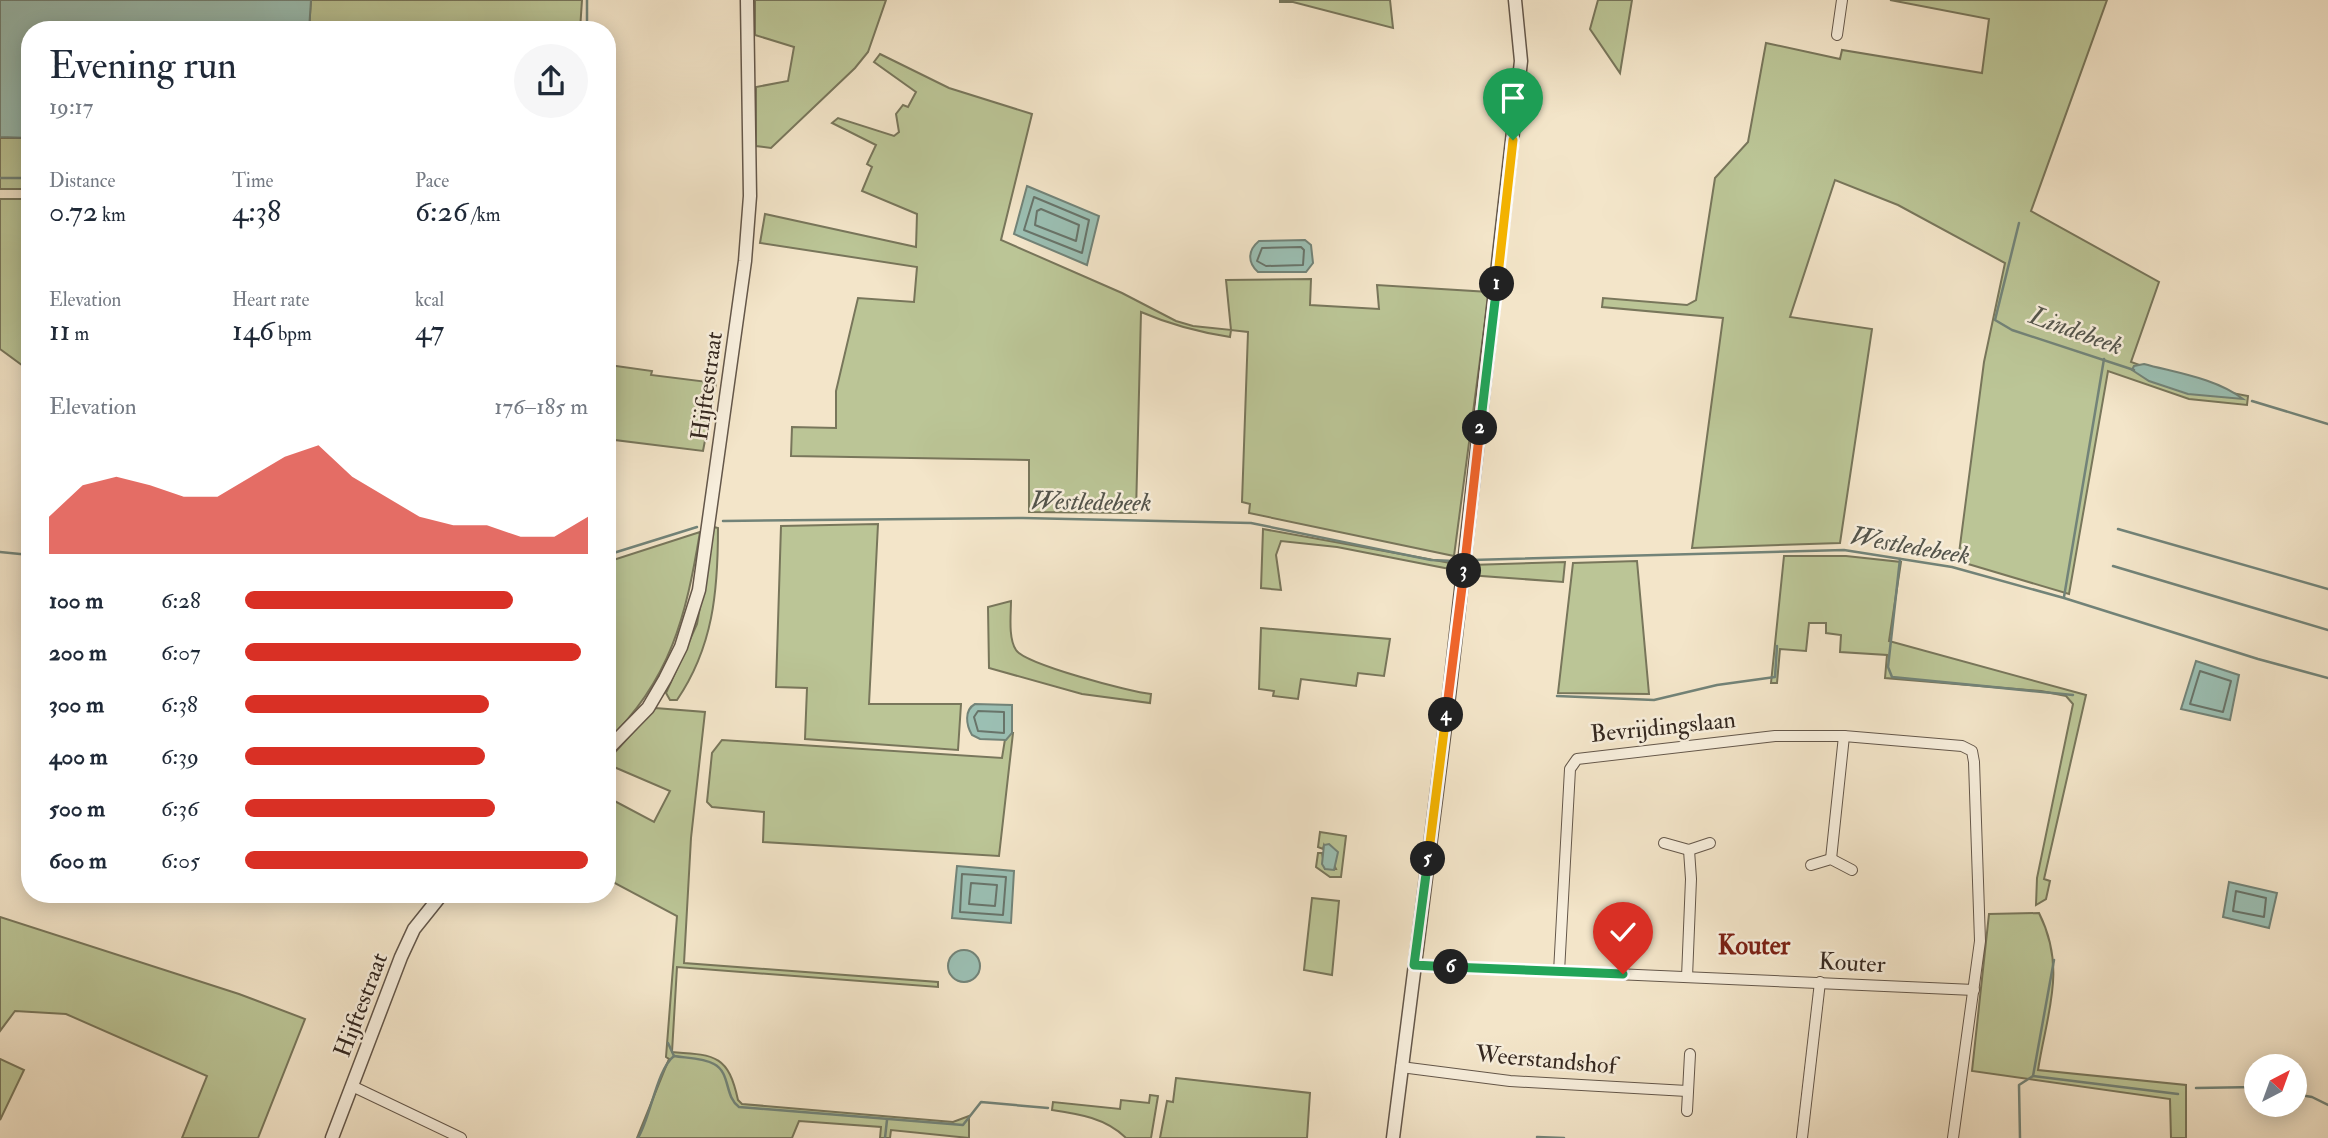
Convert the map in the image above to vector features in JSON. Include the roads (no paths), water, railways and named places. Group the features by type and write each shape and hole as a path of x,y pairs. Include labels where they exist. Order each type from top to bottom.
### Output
{"street":[{"name":"Hijftestraat","path":"616,741 648,708 665,678 681,647 699,590 746,261 750,196 747,0"},
{"path":"1393,1138 1454,655 1520,75 1521,43 1515,0"},
{"path":"1837,35 1842,0"},
{"name":"Bevrijdingslaan","path":"1559,972 1570,769 1577,759 1775,736 1844,736 1962,746 1972,751 1980,914 1974,990"},
{"path":"1831,859 1844,736"},
{"path":"1664,844 1689,850 1710,843"},
{"path":"1687,976 1691,878 1689,850"},
{"path":"1811,865 1831,859 1852,870"},
{"name":"Hijftestraat","path":"332,1138 401,957 414,929 435,903"},
{"name":"Kouter","path":"1414,965 1974,990"},
{"path":"1802,1138 1820,982"},
{"path":"1953,1138 1974,990"},
{"path":"1687,1111 1690,1054"},
{"name":"Weerstandshof","path":"1401,1067 1510,1081 1687,1091"},
{"path":"352,1086 460,1138"}],"water":[{"path":"0,0 311,0 310,21 21,21 21,138 0,137"},
{"path":"1027,186 1099,216 1087,265 1014,234"},
{"path":"1305,240 1311,245 1313,263 1306,272 1258,272 1252,264 1251,252 1259,241"},
{"path":"2144,364 2208,381 2243,399 2188,394 2149,381 2132,370 2134,366"},
{"path":"2196,661 2239,675 2230,720 2181,709"},
{"path":"975,704 1012,705 1012,733 1006,740 980,739 972,735 967,718 969,710"},
{"path":"1329,844 1338,852 1334,870 1325,869 1322,864 1324,845"},
{"path":"957,866 1014,871 1011,923 952,918"},
{"path":"2229,882 2277,893 2269,928 2223,917"},
{"path":"964,950 975,955 980,966 975,977 964,982 953,977 948,966 953,955"}],"waterway":[{"path":"587,0 587,21"},
{"path":"0,178 21,178"},
{"name":"Lindebeek","path":"2019,223 1995,320 2012,330 2134,370"},
{"path":"2064,597 2104,359"},
{"name":"Lindebeek","path":"2252,401 2328,424"},
{"name":"Westledebeek","path":"723,521 1023,518 1251,523 1431,560 1454,561"},
{"name":"Westledebeek","path":"616,552 697,527"},
{"path":"2118,529 2328,589"},
{"name":"Westledebeek","path":"1472,560 1844,550 1952,567 2328,678"},
{"name":"Westledebeek","path":"0,552 21,554"},
{"path":"1900,559 1888,667 1892,677 2073,695"},
{"path":"2113,566 2328,630"},
{"path":"1557,696 1654,700 1717,685 1775,677 1777,646"},
{"path":"2054,960 2033,1076 2178,1094"},
{"path":"668,1043 674,1056"},
{"path":"638,1138 663,1071 674,1056 705,1060 714,1064 723,1073 731,1097 739,1107 963,1125 981,1102 1048,1108"},
{"path":"2020,1138 2019,1085 2033,1076"},
{"path":"2196,1088 2244,1087"},
{"path":"2307,1096 2328,1105"},
{"path":"885,1138 887,1120"},
{"path":"1537,1137 1564,1138"}],"district":[{"name":"Kouter","path":"1754,946"}]}
